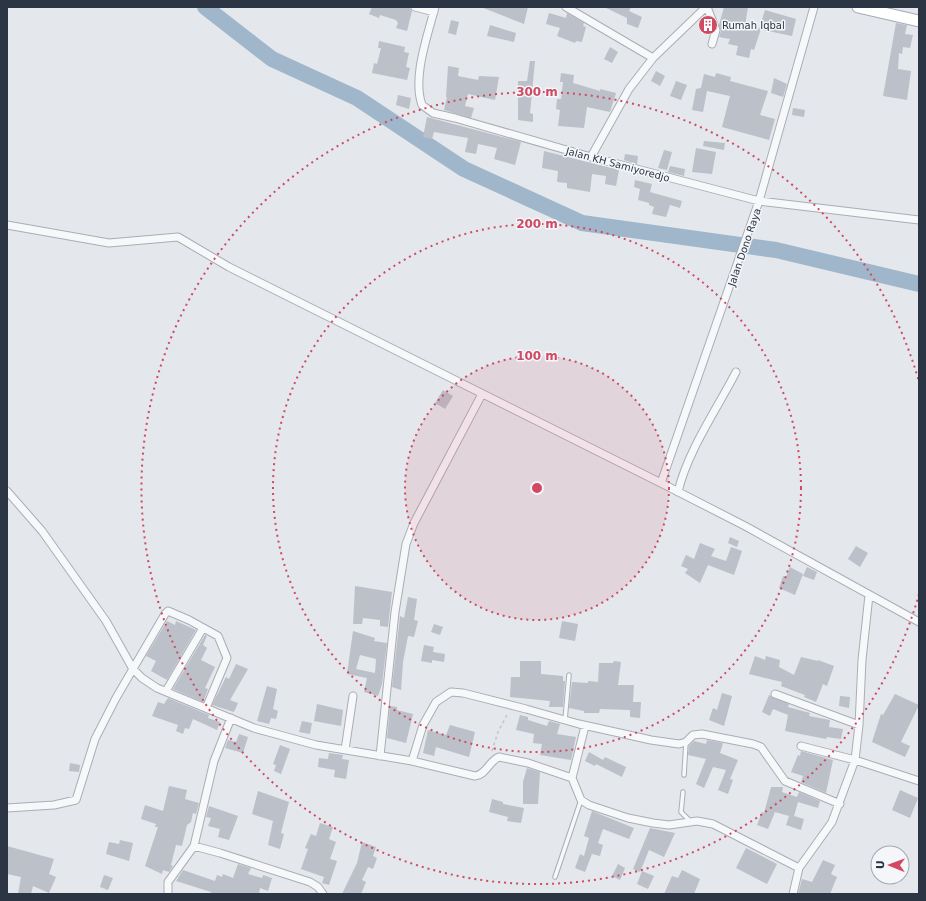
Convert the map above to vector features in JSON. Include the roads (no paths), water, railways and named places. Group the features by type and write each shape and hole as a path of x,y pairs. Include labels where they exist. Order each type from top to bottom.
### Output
{"main road":[{"path":"858,7 919,21"}],"street":[{"path":"415,7 435,9"},
{"path":"566,7 653,58"},
{"path":"591,157 629,89 653,58 706,7 716,30 712,44"},
{"name":"Jalan Dono Raya","path":"661,483 759,202 814,7"},
{"name":"Jalan KH Samiyoredjo","path":"435,9 423,54 419,85 419,97 426,110 591,157 759,202 919,220"},
{"path":"7,225 109,243 178,237 229,267 745,526 919,622"},
{"path":"678,492 681,479 693,452 736,372"},
{"path":"380,756 395,612 406,544 414,523 482,394"},
{"path":"7,491 42,531 56,550 106,621 133,669 142,678 157,688 254,728 316,745 412,762 475,776 482,774 496,759 504,758 528,763 572,778"},
{"path":"793,894 799,868 832,822 840,804 855,760 859,725 862,660 869,595"},
{"path":"7,808 54,805 76,800 94,739 164,614 168,611 218,636 227,658 206,708"},
{"path":"166,691 203,628"},
{"path":"412,762 423,725 436,702 446,694 463,693 513,705 585,726 651,740 679,744 686,742 693,735 702,734 760,747 785,781 840,804"},
{"path":"775,694 859,725"},
{"path":"346,750 353,696"},
{"path":"168,894 168,882 194,846 214,762 231,718"},
{"path":"585,726 572,778 581,800 589,805 628,818 669,825 697,821 713,824 799,868"},
{"path":"801,746 855,760 919,781"},
{"path":"194,846 310,882 318,887 323,894"}],"lane":[{"path":"565,720 569,675"},
{"path":"684,775 686,742"},
{"path":"683,792 681,812 691,822"},
{"path":"555,877 581,800"}],"waterway":[{"path":"205,7 272,59 357,98 464,169 582,223 776,250 919,284"}],"place":[{"name":"Rumah Iqbal","path":"708,25"}]}
